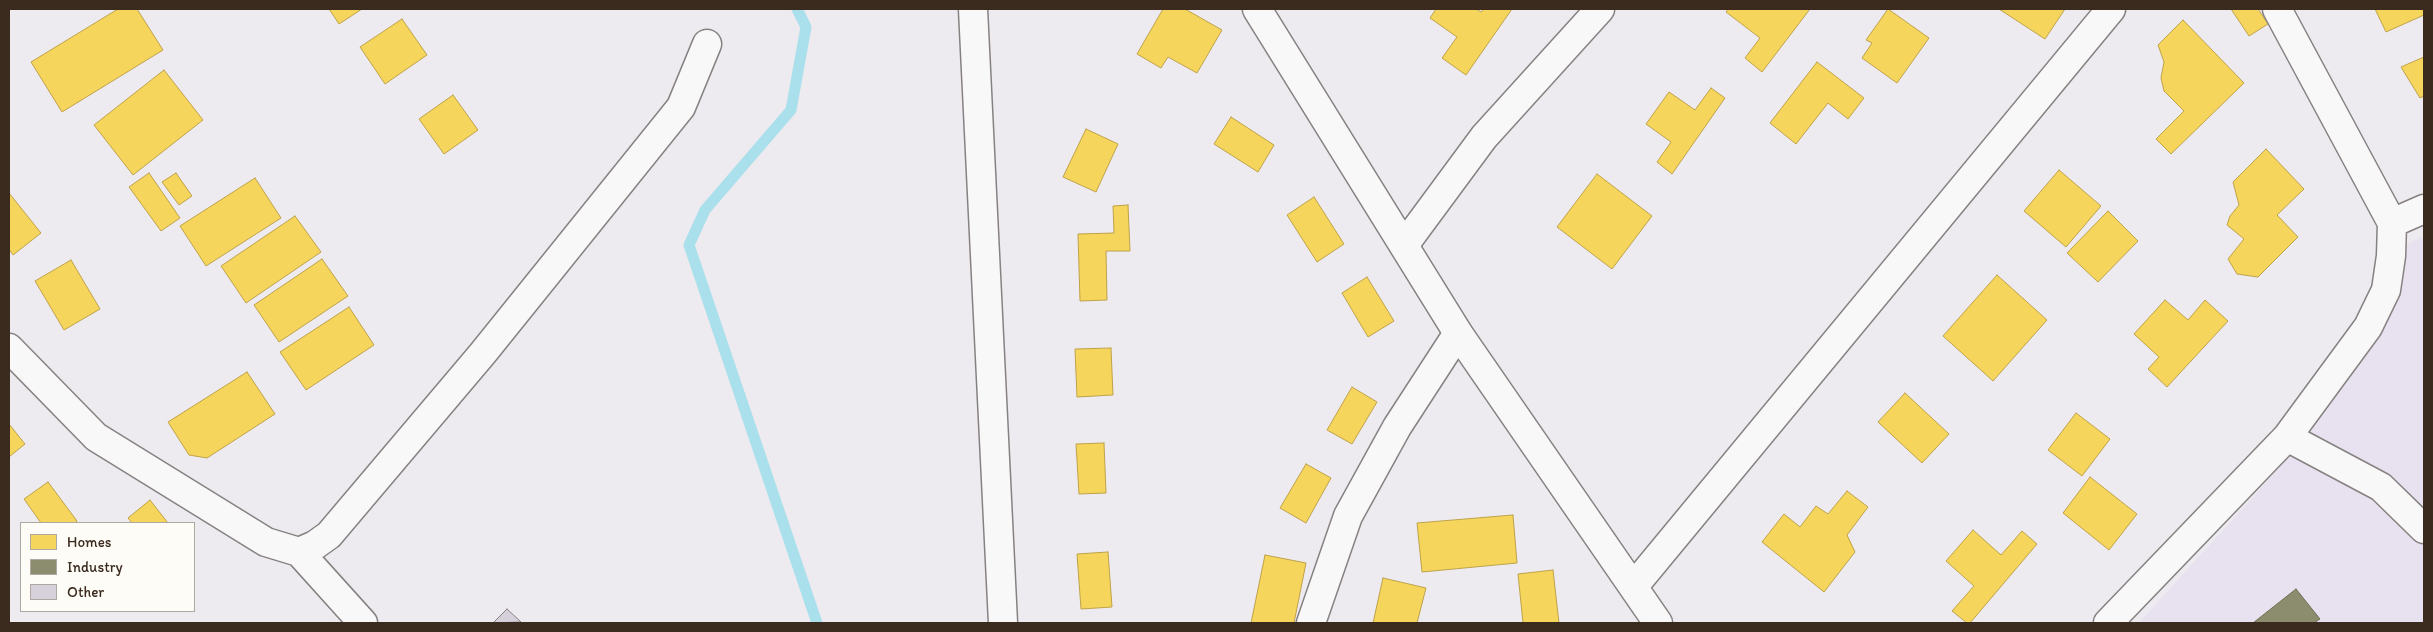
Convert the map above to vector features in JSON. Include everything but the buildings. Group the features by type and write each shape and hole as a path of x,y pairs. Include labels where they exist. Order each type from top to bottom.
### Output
{"street":[{"path":"973,9 1003,623"},
{"path":"1257,9 1405,244 1458,333 1658,623"},
{"path":"1405,244 1484,137 1600,9"},
{"path":"1634,586 2111,9"},
{"path":"2108,623 2287,437 2368,327 2386,290 2391,256 2392,223 2277,9"},
{"path":"299,552 316,545 329,534 483,353 681,107 707,44"},
{"path":"2392,223 2424,209"},
{"path":"1311,623 1348,516 1397,427 1458,333"},
{"path":"9,348 96,438 266,542 299,552 357,621"},
{"path":"2287,437 2381,487 2424,529"}],"shaded area":[{"path":"2424,236 2424,623 2139,623 2281,466 2407,244"}],"waterway":[{"path":"797,9 806,27 791,110 705,210 689,245 817,623"}]}
